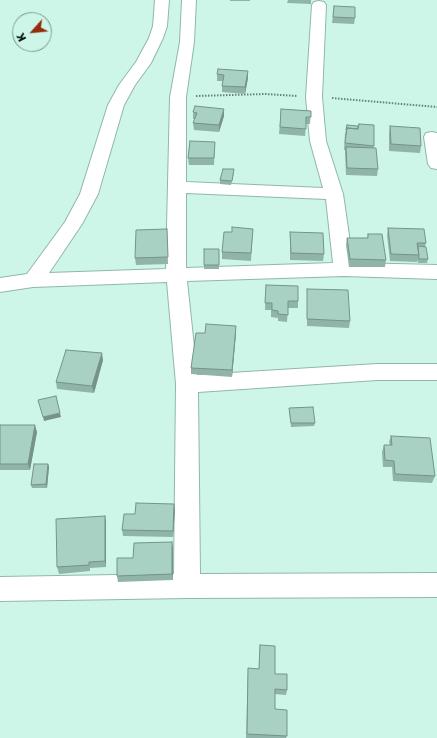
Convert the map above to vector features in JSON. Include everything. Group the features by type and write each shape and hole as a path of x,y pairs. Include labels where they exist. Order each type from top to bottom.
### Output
{"street":[{"path":"33,280 73,224 89,194 116,106 127,85 143,63 156,38 160,26 162,0"},
{"path":"187,586 187,384 176,275 178,97 187,42 189,0"},
{"path":"319,5 314,97 318,141 334,194 344,270"},
{"path":"432,137 437,164"},
{"path":"178,188 334,194"},
{"path":"0,285 33,280 344,270 437,272"},
{"path":"187,384 377,372 437,372"},
{"path":"0,589 187,586 437,585"}],"building":[{"path":"334,6 355,7 355,18 333,17"},
{"path":"218,69 248,71 245,87 222,86 224,75 217,74"},
{"path":"195,106 224,109 219,125 193,123 197,113 193,112"},
{"path":"281,109 311,111 311,117 306,117 306,129 280,127"},
{"path":"359,124 374,125 374,146 345,143 347,128 358,129"},
{"path":"347,125 358,126 358,129 347,128 346,130"},
{"path":"390,126 420,128 421,146 391,144"},
{"path":"190,141 215,142 214,158 188,158"},
{"path":"346,147 376,148 378,169 347,168"},
{"path":"223,169 234,169 232,181 220,180"},
{"path":"232,227 253,229 251,253 222,252 224,232 232,232"},
{"path":"388,228 424,229 426,243 417,243 419,255 391,254"},
{"path":"167,229 168,257 135,258 136,230"},
{"path":"290,232 323,233 324,254 291,253"},
{"path":"368,234 382,234 386,260 350,259 347,238 368,238"},
{"path":"418,246 426,247 428,259 419,259"},
{"path":"204,249 219,249 219,265 204,265"},
{"path":"266,285 298,286 298,301 288,301 288,315 278,314 278,311 272,310 272,303 265,303"},
{"path":"307,289 348,290 350,321 307,319"},
{"path":"206,324 236,326 232,370 191,368 196,333 205,333"},
{"path":"66,350 102,353 92,386 56,382"},
{"path":"56,396 60,413 43,417 38,400"},
{"path":"313,407 315,423 291,423 289,408"},
{"path":"0,425 35,425 28,464 0,464"},
{"path":"391,436 430,438 435,476 395,474 394,461 385,460 384,445 392,445"},
{"path":"34,464 48,464 46,484 31,485"},
{"path":"136,503 174,504 173,531 122,530 124,514 135,514"},
{"path":"105,516 105,561 89,562 89,565 57,567 56,519"},
{"path":"172,542 172,574 117,576 117,558 133,558 134,543"},
{"path":"260,645 275,646 275,674 287,674 287,690 275,689 275,709 287,710 287,736 247,734 248,668 259,669"}]}
